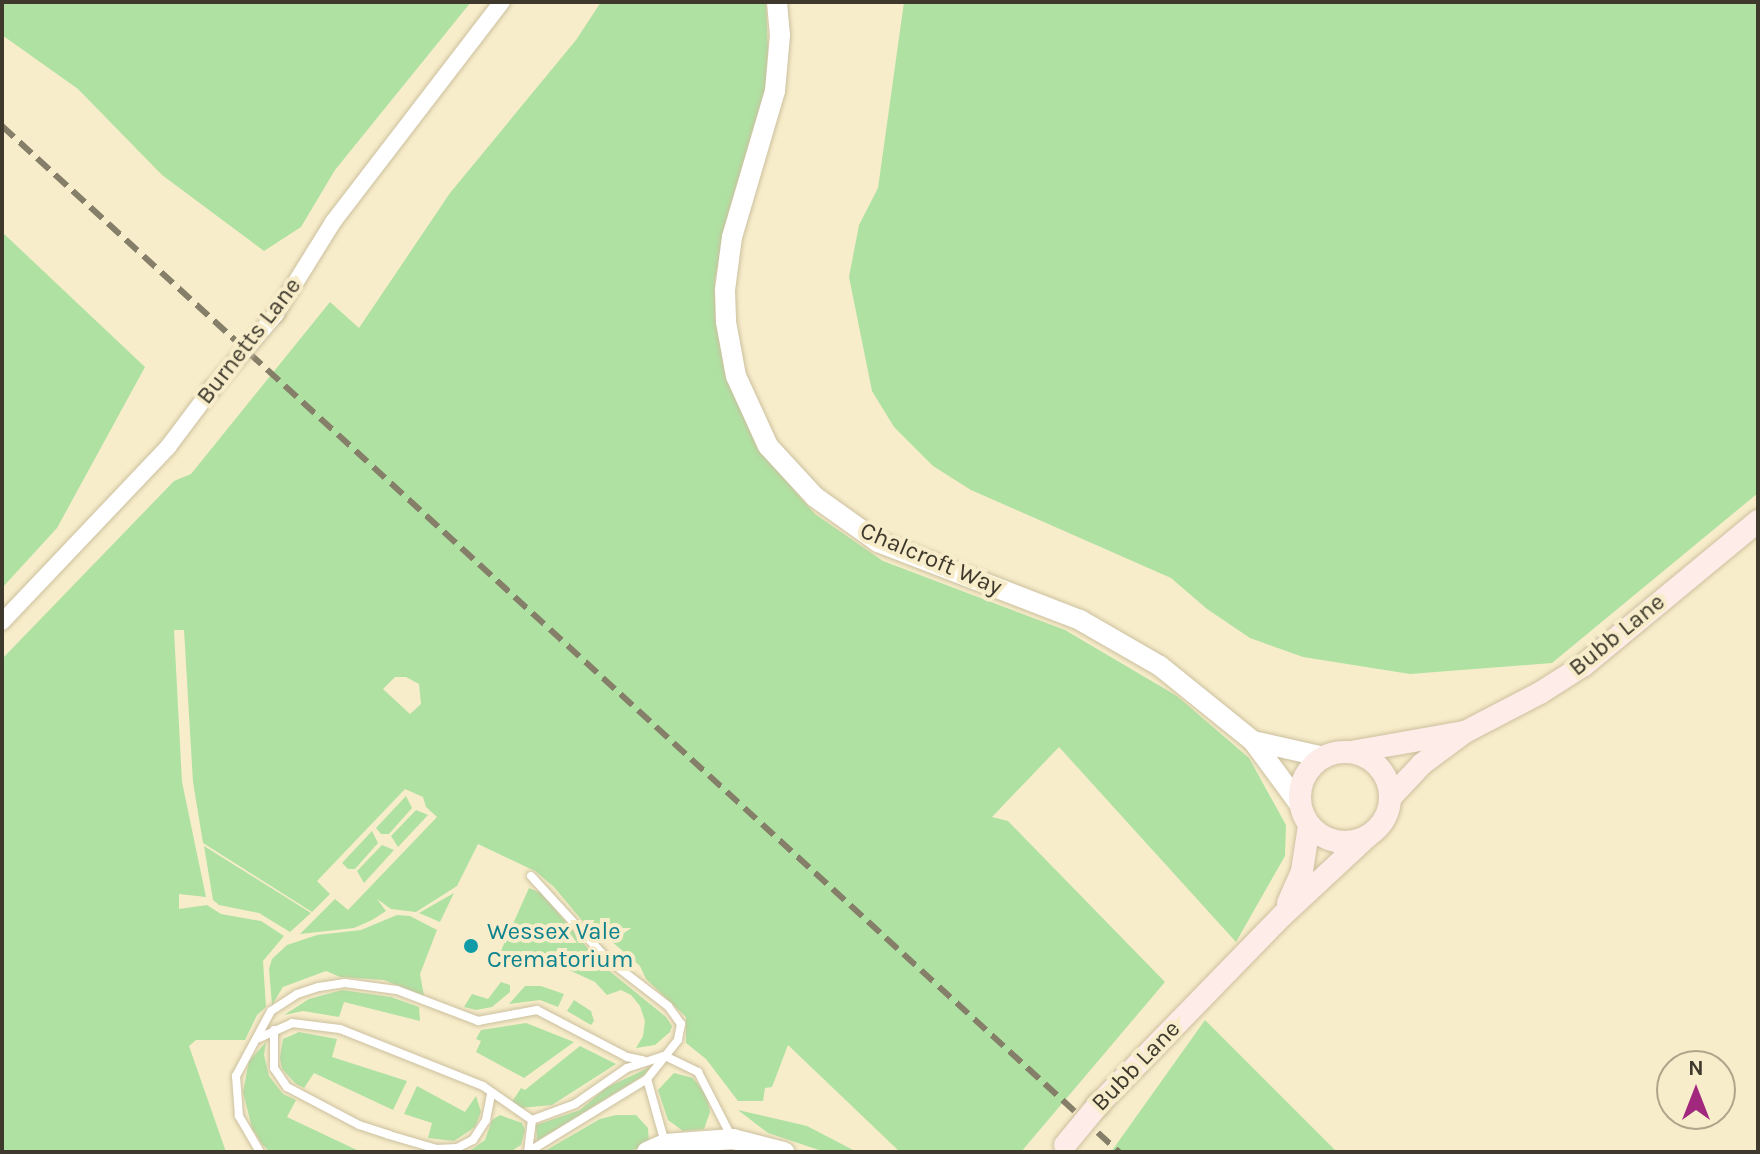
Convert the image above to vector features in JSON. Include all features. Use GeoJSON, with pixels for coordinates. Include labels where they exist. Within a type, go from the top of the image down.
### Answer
{"type":"FeatureCollection","features":[{"type":"Feature","properties":{"kind":"main road","name":"Bubb Lane"},"geometry":{"type":"LineString","coordinates":[[1391,797],[1422,764],[1465,732],[1540,693],[1584,665],[1758,521]]}},
{"type":"Feature","properties":{"kind":"main road","name":"Bubb Lane"},"geometry":{"type":"LineString","coordinates":[[1351,752],[1465,732]]}},
{"type":"Feature","properties":{"kind":"main road"},"geometry":{"type":"LineString","coordinates":[[1351,752],[1375,762],[1389,784],[1391,797],[1382,824],[1368,836],[1356,841],[1330,840],[1309,826],[1300,805],[1302,782],[1314,763],[1324,757],[1351,752]]}},
{"type":"Feature","properties":{"kind":"main road","name":"Bubb Lane"},"geometry":{"type":"LineString","coordinates":[[1283,915],[1302,871],[1309,826]]}},
{"type":"Feature","properties":{"kind":"main road","name":"Bubb Lane"},"geometry":{"type":"LineString","coordinates":[[1062,1148],[1098,1105],[1283,915],[1368,836]]}},
{"type":"Feature","properties":{"kind":"street","name":"Burnetts Lane"},"geometry":{"type":"LineString","coordinates":[[2,622],[168,447],[211,390],[276,314],[333,222],[502,2]]}},
{"type":"Feature","properties":{"kind":"street","name":"Chalcroft Way"},"geometry":{"type":"LineString","coordinates":[[777,2],[780,35],[775,91],[732,237],[725,290],[726,322],[736,376],[768,446],[800,483],[855,528],[878,542],[1092,627],[1171,674],[1253,741],[1300,805]]}},
{"type":"Feature","properties":{"kind":"street","name":"Chalcroft Way"},"geometry":{"type":"LineString","coordinates":[[1253,741],[1324,757]]}},
{"type":"Feature","properties":{"kind":"street"},"geometry":{"type":"LineString","coordinates":[[656,1148],[733,1139],[784,1152]]}},
{"type":"Feature","properties":{"kind":"lane"},"geometry":{"type":"LineString","coordinates":[[528,1152],[647,1079],[678,1040],[681,1024],[668,1006],[607,959],[531,876]]}},
{"type":"Feature","properties":{"kind":"lane"},"geometry":{"type":"LineString","coordinates":[[260,1152],[239,1116],[236,1076],[271,1011],[297,994],[345,983],[397,990],[478,1021],[537,1010],[627,1057],[648,1060]]}},
{"type":"Feature","properties":{"kind":"lane"},"geometry":{"type":"LineString","coordinates":[[259,1038],[292,1023],[340,1029],[483,1086],[491,1095],[532,1120]]}},
{"type":"Feature","properties":{"kind":"lane"},"geometry":{"type":"LineString","coordinates":[[274,1030],[274,1068],[287,1087],[359,1125],[401,1139],[437,1149],[457,1148],[473,1140],[486,1120],[491,1095]]}},
{"type":"Feature","properties":{"kind":"lane"},"geometry":{"type":"LineString","coordinates":[[532,1120],[575,1104],[610,1077],[665,1056],[698,1072],[733,1139]]}},
{"type":"Feature","properties":{"kind":"lane"},"geometry":{"type":"LineString","coordinates":[[647,1079],[656,1148]]}},
{"type":"Feature","properties":{"kind":"lane"},"geometry":{"type":"LineString","coordinates":[[528,1152],[532,1120]]}},
{"type":"Feature","properties":{"kind":"green space"},"geometry":{"type":"Polygon","coordinates":[[[2,2],[471,2],[335,170],[301,227],[264,251],[162,175],[78,89],[2,35],[2,2]]]}},
{"type":"Feature","properties":{"kind":"green space"},"geometry":{"type":"Polygon","coordinates":[[[601,2],[766,2],[768,50],[765,89],[727,218],[715,280],[715,317],[725,374],[757,448],[815,514],[883,561],[1065,630],[1177,696],[1249,758],[1286,825],[1285,856],[1236,942],[1059,747],[992,817],[1008,821],[1165,982],[1021,1152],[900,1152],[788,1045],[772,1087],[765,1088],[763,1101],[738,1101],[706,1059],[686,1043],[686,1017],[646,979],[640,966],[610,940],[595,936],[554,887],[535,871],[478,844],[457,886],[416,912],[391,909],[377,899],[386,911],[372,920],[354,928],[300,934],[335,899],[348,910],[437,817],[426,807],[423,797],[405,789],[317,881],[330,894],[312,912],[203,843],[193,782],[184,630],[174,630],[182,782],[206,897],[179,894],[179,909],[207,905],[221,914],[261,921],[284,936],[263,961],[266,1007],[257,1015],[245,1040],[196,1040],[189,1046],[226,1152],[2,1152],[2,659],[174,481],[191,474],[330,302],[359,328],[450,193],[576,40],[601,2]],[[395,677],[383,689],[410,714],[421,704],[419,684],[406,677],[395,677]]]}},
{"type":"Feature","properties":{"kind":"green space"},"geometry":{"type":"Polygon","coordinates":[[[904,2],[1758,2],[1758,493],[1552,663],[1410,674],[1303,657],[1250,638],[1207,609],[1171,578],[971,490],[933,466],[894,427],[872,391],[849,277],[859,225],[878,188],[904,2]]]}},
{"type":"Feature","properties":{"kind":"green space"},"geometry":{"type":"Polygon","coordinates":[[[2,232],[145,367],[57,528],[2,588],[2,232]]]}},
{"type":"Feature","properties":{"kind":"green space"},"geometry":{"type":"Polygon","coordinates":[[[406,796],[412,808],[389,834],[381,834],[376,828],[406,796]]]}},
{"type":"Feature","properties":{"kind":"green space"},"geometry":{"type":"Polygon","coordinates":[[[416,810],[428,815],[398,847],[391,836],[416,810]]]}},
{"type":"Feature","properties":{"kind":"green space"},"geometry":{"type":"Polygon","coordinates":[[[372,831],[378,843],[355,869],[348,869],[342,863],[372,831]]]}},
{"type":"Feature","properties":{"kind":"green space"},"geometry":{"type":"Polygon","coordinates":[[[382,845],[394,850],[364,883],[357,871],[382,845]]]}},
{"type":"Feature","properties":{"kind":"green space"},"geometry":{"type":"Polygon","coordinates":[[[204,846],[311,913],[290,932],[259,913],[219,905],[213,900],[204,846]]]}},
{"type":"Feature","properties":{"kind":"green space"},"geometry":{"type":"Polygon","coordinates":[[[529,888],[541,893],[602,965],[666,1017],[672,1026],[670,1032],[655,1045],[636,1048],[643,1036],[645,1021],[640,1006],[631,995],[621,990],[607,995],[595,982],[569,970],[519,963],[499,955],[529,888]]]}},
{"type":"Feature","properties":{"kind":"green space"},"geometry":{"type":"Polygon","coordinates":[[[454,893],[440,922],[419,913],[454,893]]]}},
{"type":"Feature","properties":{"kind":"green space"},"geometry":{"type":"Polygon","coordinates":[[[397,915],[410,916],[437,930],[420,974],[424,996],[384,980],[340,977],[326,971],[283,987],[272,1005],[269,969],[272,959],[287,945],[317,935],[361,930],[397,915]]]}},
{"type":"Feature","properties":{"kind":"green space"},"geometry":{"type":"Polygon","coordinates":[[[501,982],[510,985],[510,992],[492,1007],[476,1010],[464,1007],[472,994],[488,999],[501,982]]]}},
{"type":"Feature","properties":{"kind":"green space"},"geometry":{"type":"Polygon","coordinates":[[[525,986],[541,986],[564,994],[558,1007],[540,1000],[509,1004],[525,986]]]}},
{"type":"Feature","properties":{"kind":"green space"},"geometry":{"type":"Polygon","coordinates":[[[342,990],[391,997],[419,1007],[420,1021],[344,1002],[339,1017],[303,1011],[284,1015],[309,999],[342,990]]]}},
{"type":"Feature","properties":{"kind":"green space"},"geometry":{"type":"Polygon","coordinates":[[[574,1000],[591,1011],[594,1021],[591,1025],[567,1011],[574,1000]]]}},
{"type":"Feature","properties":{"kind":"green space"},"geometry":{"type":"Polygon","coordinates":[[[1205,1020],[1337,1152],[1111,1152],[1205,1020]]]}},
{"type":"Feature","properties":{"kind":"green space"},"geometry":{"type":"Polygon","coordinates":[[[526,1023],[574,1042],[524,1078],[476,1052],[481,1041],[476,1039],[481,1030],[526,1023]]]}},
{"type":"Feature","properties":{"kind":"green space"},"geometry":{"type":"Polygon","coordinates":[[[299,1032],[337,1039],[332,1057],[407,1081],[393,1110],[314,1073],[304,1088],[296,1084],[282,1069],[280,1058],[283,1039],[299,1032]]]}},
{"type":"Feature","properties":{"kind":"green space"},"geometry":{"type":"Polygon","coordinates":[[[266,1042],[264,1055],[269,1076],[283,1094],[296,1100],[287,1117],[361,1152],[270,1152],[262,1144],[252,1128],[243,1092],[249,1061],[266,1042]]]}},
{"type":"Feature","properties":{"kind":"green space"},"geometry":{"type":"Polygon","coordinates":[[[580,1046],[616,1064],[552,1105],[521,1108],[512,1102],[521,1088],[525,1090],[580,1046]]]}},
{"type":"Feature","properties":{"kind":"green space"},"geometry":{"type":"Polygon","coordinates":[[[650,1067],[644,1075],[537,1141],[536,1125],[580,1110],[606,1088],[650,1067]]]}},
{"type":"Feature","properties":{"kind":"green space"},"geometry":{"type":"Polygon","coordinates":[[[674,1073],[693,1078],[707,1096],[710,1112],[704,1129],[683,1131],[668,1120],[658,1090],[674,1073]]]}},
{"type":"Feature","properties":{"kind":"green space"},"geometry":{"type":"Polygon","coordinates":[[[417,1086],[465,1112],[476,1096],[481,1112],[475,1127],[454,1141],[428,1138],[432,1123],[404,1114],[417,1086]]]}},
{"type":"Feature","properties":{"kind":"green space"},"geometry":{"type":"Polygon","coordinates":[[[738,1110],[807,1126],[857,1152],[825,1152],[768,1133],[738,1110]]]}},
{"type":"Feature","properties":{"kind":"green space"},"geometry":{"type":"Polygon","coordinates":[[[500,1115],[522,1123],[525,1130],[521,1145],[510,1152],[468,1152],[485,1140],[492,1120],[500,1115]]]}},
{"type":"Feature","properties":{"kind":"green space"},"geometry":{"type":"Polygon","coordinates":[[[636,1115],[648,1128],[649,1143],[629,1152],[543,1152],[600,1119],[636,1115]]]}},
{"type":"Feature","properties":{"kind":"railway"},"geometry":{"type":"LineString","coordinates":[[2,126],[1119,1152]]}},
{"type":"Feature","properties":{"kind":"place","name":"Wessex Vale Crematorium"},"geometry":{"type":"Point","coordinates":[471,946]}}]}
